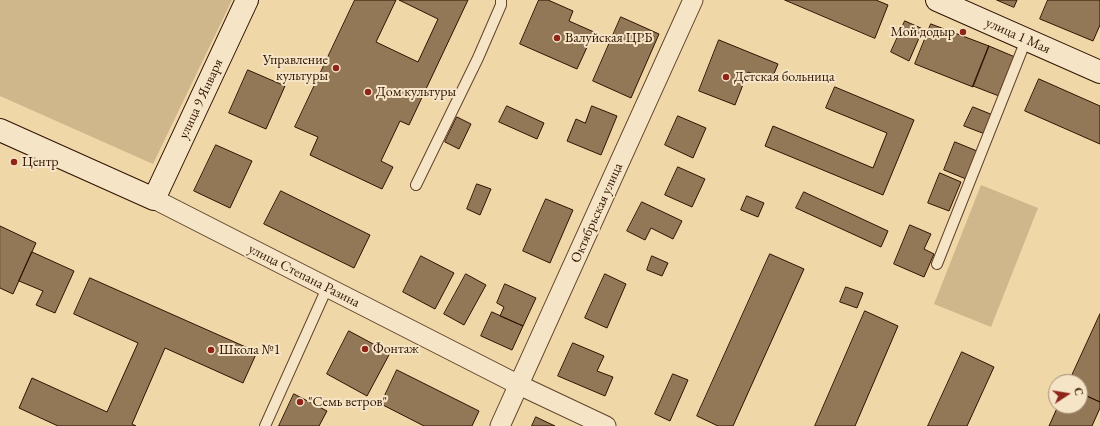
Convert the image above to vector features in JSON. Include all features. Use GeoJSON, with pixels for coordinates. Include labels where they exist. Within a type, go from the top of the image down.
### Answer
{"type":"FeatureCollection","features":[{"type":"Feature","properties":{"kind":"main road","name":"улица 9 Января"},"geometry":{"type":"LineString","coordinates":[[154,199],[247,0]]}},
{"type":"Feature","properties":{"kind":"main road","name":"улица 1 Мая"},"geometry":{"type":"LineString","coordinates":[[937,0],[1099,71]]}},
{"type":"Feature","properties":{"kind":"main road","name":"улица Степана Разина"},"geometry":{"type":"LineString","coordinates":[[0,130],[154,199]]}},
{"type":"Feature","properties":{"kind":"street","name":"Октябрьская улица"},"geometry":{"type":"LineString","coordinates":[[500,426],[693,0]]}},
{"type":"Feature","properties":{"kind":"street","name":"улица Степана Разина"},"geometry":{"type":"LineString","coordinates":[[154,199],[519,385],[606,426]]}},
{"type":"Feature","properties":{"kind":"lane"},"geometry":{"type":"LineString","coordinates":[[416,185],[478,58],[502,4],[501,0]]}},
{"type":"Feature","properties":{"kind":"lane"},"geometry":{"type":"LineString","coordinates":[[936,264],[1026,40]]}},
{"type":"Feature","properties":{"kind":"lane"},"geometry":{"type":"LineString","coordinates":[[265,426],[327,288]]}},
{"type":"Feature","properties":{"kind":"shaded area"},"geometry":{"type":"Polygon","coordinates":[[[0,0],[232,0],[153,164],[0,96],[0,0]]]}},
{"type":"Feature","properties":{"kind":"shaded area"},"geometry":{"type":"Polygon","coordinates":[[[981,185],[1038,208],[991,327],[934,304],[981,185]]]}},
{"type":"Feature","properties":{"kind":"building","name":"Дом культуры"},"geometry":{"type":"Polygon","coordinates":[[[355,0],[396,0],[376,42],[418,62],[438,19],[399,0],[468,0],[409,125],[400,121],[381,161],[393,167],[382,189],[310,155],[318,137],[295,127],[355,0]]]}},
{"type":"Feature","properties":{"kind":"building","name":"Валуйская ЦРБ"},"geometry":{"type":"Polygon","coordinates":[[[539,0],[548,0],[573,11],[569,21],[594,32],[577,69],[520,44],[539,0]]]}},
{"type":"Feature","properties":{"kind":"building"},"geometry":{"type":"Polygon","coordinates":[[[785,0],[876,0],[888,5],[875,38],[785,0]]]}},
{"type":"Feature","properties":{"kind":"building"},"geometry":{"type":"Polygon","coordinates":[[[997,0],[1017,0],[1014,7],[997,0]]]}},
{"type":"Feature","properties":{"kind":"building"},"geometry":{"type":"Polygon","coordinates":[[[1048,0],[1100,0],[1100,25],[1093,41],[1040,19],[1048,0]]]}},
{"type":"Feature","properties":{"kind":"building","name":"Валуйская ЦРБ"},"geometry":{"type":"Polygon","coordinates":[[[621,17],[659,34],[631,98],[593,81],[621,17]]]}},
{"type":"Feature","properties":{"kind":"building"},"geometry":{"type":"Polygon","coordinates":[[[905,21],[923,29],[909,61],[891,52],[905,21]]]}},
{"type":"Feature","properties":{"kind":"building"},"geometry":{"type":"Polygon","coordinates":[[[931,24],[989,46],[973,87],[915,64],[931,24]]]}},
{"type":"Feature","properties":{"kind":"building","name":"Детская больница"},"geometry":{"type":"Polygon","coordinates":[[[719,40],[778,64],[771,81],[748,72],[735,105],[699,91],[719,40]]]}},
{"type":"Feature","properties":{"kind":"building"},"geometry":{"type":"Polygon","coordinates":[[[989,46],[1015,57],[999,96],[973,86],[989,46]]]}},
{"type":"Feature","properties":{"kind":"building"},"geometry":{"type":"Polygon","coordinates":[[[248,70],[285,86],[266,129],[229,113],[248,70]]]}},
{"type":"Feature","properties":{"kind":"building"},"geometry":{"type":"Polygon","coordinates":[[[1039,79],[1100,106],[1100,144],[1025,111],[1039,79]]]}},
{"type":"Feature","properties":{"kind":"building"},"geometry":{"type":"Polygon","coordinates":[[[835,87],[914,120],[883,195],[765,146],[773,126],[873,168],[887,133],[826,108],[835,87]]]}},
{"type":"Feature","properties":{"kind":"building"},"geometry":{"type":"Polygon","coordinates":[[[507,106],[544,123],[537,139],[499,122],[507,106]]]}},
{"type":"Feature","properties":{"kind":"building"},"geometry":{"type":"Polygon","coordinates":[[[592,106],[617,116],[601,155],[567,141],[576,119],[585,123],[592,106]]]}},
{"type":"Feature","properties":{"kind":"building"},"geometry":{"type":"Polygon","coordinates":[[[973,107],[993,115],[985,134],[964,126],[973,107]]]}},
{"type":"Feature","properties":{"kind":"building"},"geometry":{"type":"Polygon","coordinates":[[[678,116],[706,128],[693,158],[665,145],[678,116]]]}},
{"type":"Feature","properties":{"kind":"building"},"geometry":{"type":"Polygon","coordinates":[[[457,117],[471,124],[459,149],[445,142],[457,117]]]}},
{"type":"Feature","properties":{"kind":"building"},"geometry":{"type":"Polygon","coordinates":[[[955,142],[977,151],[966,179],[944,170],[955,142]]]}},
{"type":"Feature","properties":{"kind":"building"},"geometry":{"type":"Polygon","coordinates":[[[216,145],[252,161],[230,208],[194,191],[216,145]]]}},
{"type":"Feature","properties":{"kind":"building"},"geometry":{"type":"Polygon","coordinates":[[[678,167],[705,179],[692,207],[665,195],[678,167]]]}},
{"type":"Feature","properties":{"kind":"building"},"geometry":{"type":"Polygon","coordinates":[[[940,173],[961,182],[949,211],[928,203],[940,173]]]}},
{"type":"Feature","properties":{"kind":"building"},"geometry":{"type":"Polygon","coordinates":[[[477,184],[491,189],[480,215],[467,209],[477,184]]]}},
{"type":"Feature","properties":{"kind":"building"},"geometry":{"type":"Polygon","coordinates":[[[281,191],[370,235],[354,268],[264,224],[281,191]]]}},
{"type":"Feature","properties":{"kind":"building"},"geometry":{"type":"Polygon","coordinates":[[[804,192],[888,231],[881,247],[796,208],[804,192]]]}},
{"type":"Feature","properties":{"kind":"building"},"geometry":{"type":"Polygon","coordinates":[[[747,196],[764,203],[758,217],[741,210],[747,196]]]}},
{"type":"Feature","properties":{"kind":"building"},"geometry":{"type":"Polygon","coordinates":[[[546,199],[573,210],[550,263],[523,251],[546,199]]]}},
{"type":"Feature","properties":{"kind":"building"},"geometry":{"type":"Polygon","coordinates":[[[642,202],[682,221],[673,239],[651,228],[645,240],[627,231],[642,202]]]}},
{"type":"Feature","properties":{"kind":"building"},"geometry":{"type":"Polygon","coordinates":[[[910,225],[931,234],[924,249],[934,254],[924,277],[894,264],[910,225]]]}},
{"type":"Feature","properties":{"kind":"building"},"geometry":{"type":"Polygon","coordinates":[[[0,226],[36,243],[13,294],[0,288],[0,226]]]}},
{"type":"Feature","properties":{"kind":"building"},"geometry":{"type":"Polygon","coordinates":[[[32,252],[74,271],[55,313],[36,305],[43,291],[19,281],[32,252]]]}},
{"type":"Feature","properties":{"kind":"building"},"geometry":{"type":"Polygon","coordinates":[[[770,254],[804,269],[733,426],[718,426],[697,416],[770,254]]]}},
{"type":"Feature","properties":{"kind":"building"},"geometry":{"type":"Polygon","coordinates":[[[421,256],[454,273],[435,309],[403,292],[421,256]]]}},
{"type":"Feature","properties":{"kind":"building"},"geometry":{"type":"Polygon","coordinates":[[[652,256],[668,263],[662,276],[647,270],[652,256]]]}},
{"type":"Feature","properties":{"kind":"building"},"geometry":{"type":"Polygon","coordinates":[[[466,274],[486,285],[464,325],[444,314],[466,274]]]}},
{"type":"Feature","properties":{"kind":"building"},"geometry":{"type":"Polygon","coordinates":[[[605,274],[626,284],[607,328],[585,318],[605,274]]]}},
{"type":"Feature","properties":{"kind":"building","name":"Школа №1"},"geometry":{"type":"Polygon","coordinates":[[[90,278],[257,352],[243,383],[165,348],[132,424],[136,426],[58,426],[19,408],[32,378],[107,412],[138,343],[74,314],[90,278]]]}},
{"type":"Feature","properties":{"kind":"building"},"geometry":{"type":"Polygon","coordinates":[[[505,284],[536,298],[523,326],[500,316],[504,307],[497,303],[505,284]]]}},
{"type":"Feature","properties":{"kind":"building"},"geometry":{"type":"Polygon","coordinates":[[[846,287],[863,293],[857,308],[840,302],[846,287]]]}},
{"type":"Feature","properties":{"kind":"building"},"geometry":{"type":"Polygon","coordinates":[[[865,311],[898,326],[855,426],[815,426],[865,311]]]}},
{"type":"Feature","properties":{"kind":"building"},"geometry":{"type":"Polygon","coordinates":[[[492,312],[523,326],[512,350],[481,336],[492,312]]]}},
{"type":"Feature","properties":{"kind":"building"},"geometry":{"type":"Polygon","coordinates":[[[1100,314],[1100,402],[1088,397],[1088,374],[1073,374],[1100,314]]]}},
{"type":"Feature","properties":{"kind":"building"},"geometry":{"type":"Polygon","coordinates":[[[349,331],[390,353],[367,396],[327,374],[349,331]]]}},
{"type":"Feature","properties":{"kind":"building"},"geometry":{"type":"Polygon","coordinates":[[[573,343],[604,356],[597,371],[613,377],[605,396],[558,376],[573,343]]]}},
{"type":"Feature","properties":{"kind":"building"},"geometry":{"type":"Polygon","coordinates":[[[962,352],[994,367],[967,426],[928,426],[962,352]]]}},
{"type":"Feature","properties":{"kind":"building"},"geometry":{"type":"Polygon","coordinates":[[[397,370],[479,411],[472,426],[424,426],[381,404],[397,370]]]}},
{"type":"Feature","properties":{"kind":"building"},"geometry":{"type":"Polygon","coordinates":[[[673,374],[688,380],[670,421],[655,414],[673,374]]]}},
{"type":"Feature","properties":{"kind":"building","name":"\"Семь ветров\""},"geometry":{"type":"Polygon","coordinates":[[[294,394],[327,411],[319,426],[279,426],[294,394]]]}},
{"type":"Feature","properties":{"kind":"building"},"geometry":{"type":"Polygon","coordinates":[[[1088,397],[1100,402],[1100,408],[1092,426],[1049,426],[1054,414],[1088,414],[1088,397]]]}},
{"type":"Feature","properties":{"kind":"building"},"geometry":{"type":"Polygon","coordinates":[[[536,417],[555,426],[532,426],[536,417]]]}},
{"type":"Feature","properties":{"kind":"place","name":"Мой додыр"},"geometry":{"type":"Point","coordinates":[963,32]}},
{"type":"Feature","properties":{"kind":"place","name":"Валуйская ЦРБ"},"geometry":{"type":"Point","coordinates":[557,38]}},
{"type":"Feature","properties":{"kind":"place","name":"Управление культуры"},"geometry":{"type":"Point","coordinates":[336,68]}},
{"type":"Feature","properties":{"kind":"place","name":"Детская больница"},"geometry":{"type":"Point","coordinates":[726,77]}},
{"type":"Feature","properties":{"kind":"place","name":"Дом культуры"},"geometry":{"type":"Point","coordinates":[368,92]}},
{"type":"Feature","properties":{"kind":"place","name":"Центр"},"geometry":{"type":"Point","coordinates":[14,162]}},
{"type":"Feature","properties":{"kind":"place","name":"Фонтаж"},"geometry":{"type":"Point","coordinates":[365,349]}},
{"type":"Feature","properties":{"kind":"place","name":"Школа №1"},"geometry":{"type":"Point","coordinates":[211,350]}},
{"type":"Feature","properties":{"kind":"place","name":"\"Семь ветров\""},"geometry":{"type":"Point","coordinates":[300,402]}}]}
